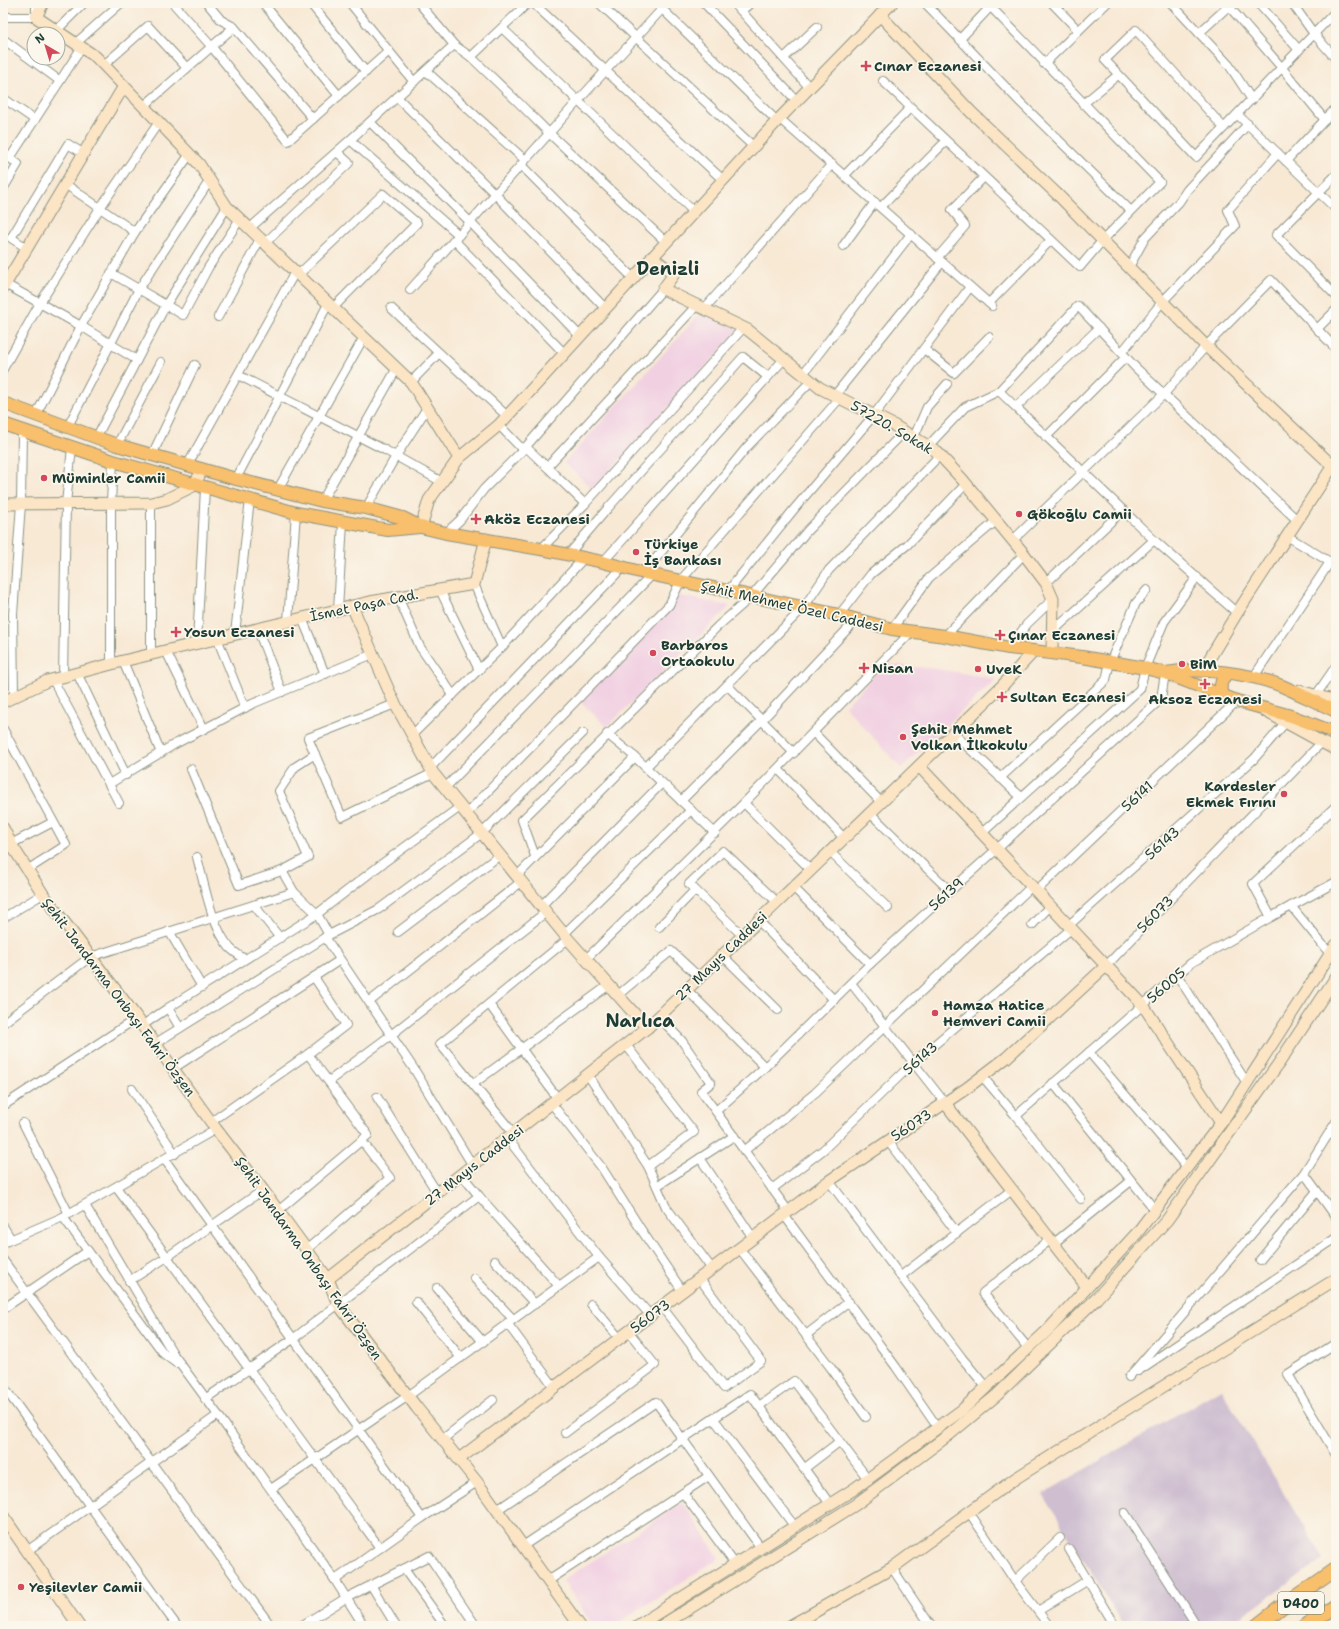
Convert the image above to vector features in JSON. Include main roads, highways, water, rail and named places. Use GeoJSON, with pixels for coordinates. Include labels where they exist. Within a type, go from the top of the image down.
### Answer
{"type":"FeatureCollection","features":[{"type":"Feature","properties":{"kind":"highway"},"geometry":{"type":"LineString","coordinates":[[1257,1626],[1336,1569]]}},
{"type":"Feature","properties":{"kind":"highway","name":"D400"},"geometry":{"type":"LineString","coordinates":[[1265,1626],[1336,1580]]}},
{"type":"Feature","properties":{"kind":"highway","name":"D400"},"geometry":{"type":"LineString","coordinates":[[1306,1626],[1336,1606]]}},
{"type":"Feature","properties":{"kind":"highway"},"geometry":{"type":"LineString","coordinates":[[1306,1626],[1336,1615]]}},
{"type":"Feature","properties":{"kind":"main road"},"geometry":{"type":"LineString","coordinates":[[3,403],[118,445],[236,479],[322,501],[366,508],[403,518],[421,527]]}},
{"type":"Feature","properties":{"kind":"main road"},"geometry":{"type":"LineString","coordinates":[[3,424],[113,461],[200,487],[250,499],[271,507],[388,530],[421,527]]}},
{"type":"Feature","properties":{"kind":"main road","name":"Şehit Mehmet Özel Caddesi"},"geometry":{"type":"LineString","coordinates":[[421,527],[603,562],[648,574],[804,607],[911,632],[945,636],[1009,648],[1052,652],[1145,668],[1165,673],[1237,701],[1291,716],[1336,733]]}},
{"type":"Feature","properties":{"kind":"main road"},"geometry":{"type":"LineString","coordinates":[[1165,673],[1185,670],[1227,673],[1253,678],[1281,686],[1336,710]]}},
{"type":"Feature","properties":{"kind":"main road"},"geometry":{"type":"LineString","coordinates":[[1222,695],[1220,688],[1222,679],[1227,673]]}},
{"type":"Feature","properties":{"kind":"place","name":"Cınar Eczanesi"},"geometry":{"type":"Point","coordinates":[866,66]}},
{"type":"Feature","properties":{"kind":"place","name":"Müminler Camii"},"geometry":{"type":"Point","coordinates":[44,478]}},
{"type":"Feature","properties":{"kind":"place","name":"Gökoğlu Camii"},"geometry":{"type":"Point","coordinates":[1019,514]}},
{"type":"Feature","properties":{"kind":"place","name":"Aköz Eczanesi"},"geometry":{"type":"Point","coordinates":[476,519]}},
{"type":"Feature","properties":{"kind":"place","name":"Türkiye İş Bankası"},"geometry":{"type":"Point","coordinates":[636,552]}},
{"type":"Feature","properties":{"kind":"place","name":"Yosun Eczanesi"},"geometry":{"type":"Point","coordinates":[176,632]}},
{"type":"Feature","properties":{"kind":"place","name":"Çınar Eczanesi"},"geometry":{"type":"Point","coordinates":[1000,635]}},
{"type":"Feature","properties":{"kind":"place","name":"Barbaros Ortaokulu"},"geometry":{"type":"Point","coordinates":[653,653]}},
{"type":"Feature","properties":{"kind":"place","name":"BiM"},"geometry":{"type":"Point","coordinates":[1182,664]}},
{"type":"Feature","properties":{"kind":"place","name":"Nisan"},"geometry":{"type":"Point","coordinates":[864,668]}},
{"type":"Feature","properties":{"kind":"place","name":"UveK"},"geometry":{"type":"Point","coordinates":[978,669]}},
{"type":"Feature","properties":{"kind":"place","name":"Aksoz Eczanesi"},"geometry":{"type":"Point","coordinates":[1205,684]}},
{"type":"Feature","properties":{"kind":"place","name":"Sultan Eczanesi"},"geometry":{"type":"Point","coordinates":[1002,697]}},
{"type":"Feature","properties":{"kind":"place","name":"Şehit Mehmet Volkan İlkokulu"},"geometry":{"type":"Point","coordinates":[903,737]}},
{"type":"Feature","properties":{"kind":"place","name":"Kardesler Ekmek Fırını"},"geometry":{"type":"Point","coordinates":[1284,794]}},
{"type":"Feature","properties":{"kind":"place","name":"Hamza Hatice Hemveri Camii"},"geometry":{"type":"Point","coordinates":[935,1013]}},
{"type":"Feature","properties":{"kind":"place","name":"Yeşilevler Camii"},"geometry":{"type":"Point","coordinates":[21,1587]}},
{"type":"Feature","properties":{"kind":"district","name":"Denizli"},"geometry":{"type":"Point","coordinates":[668,269]}},
{"type":"Feature","properties":{"kind":"district","name":"Narlıca"},"geometry":{"type":"Point","coordinates":[640,1021]}}]}
